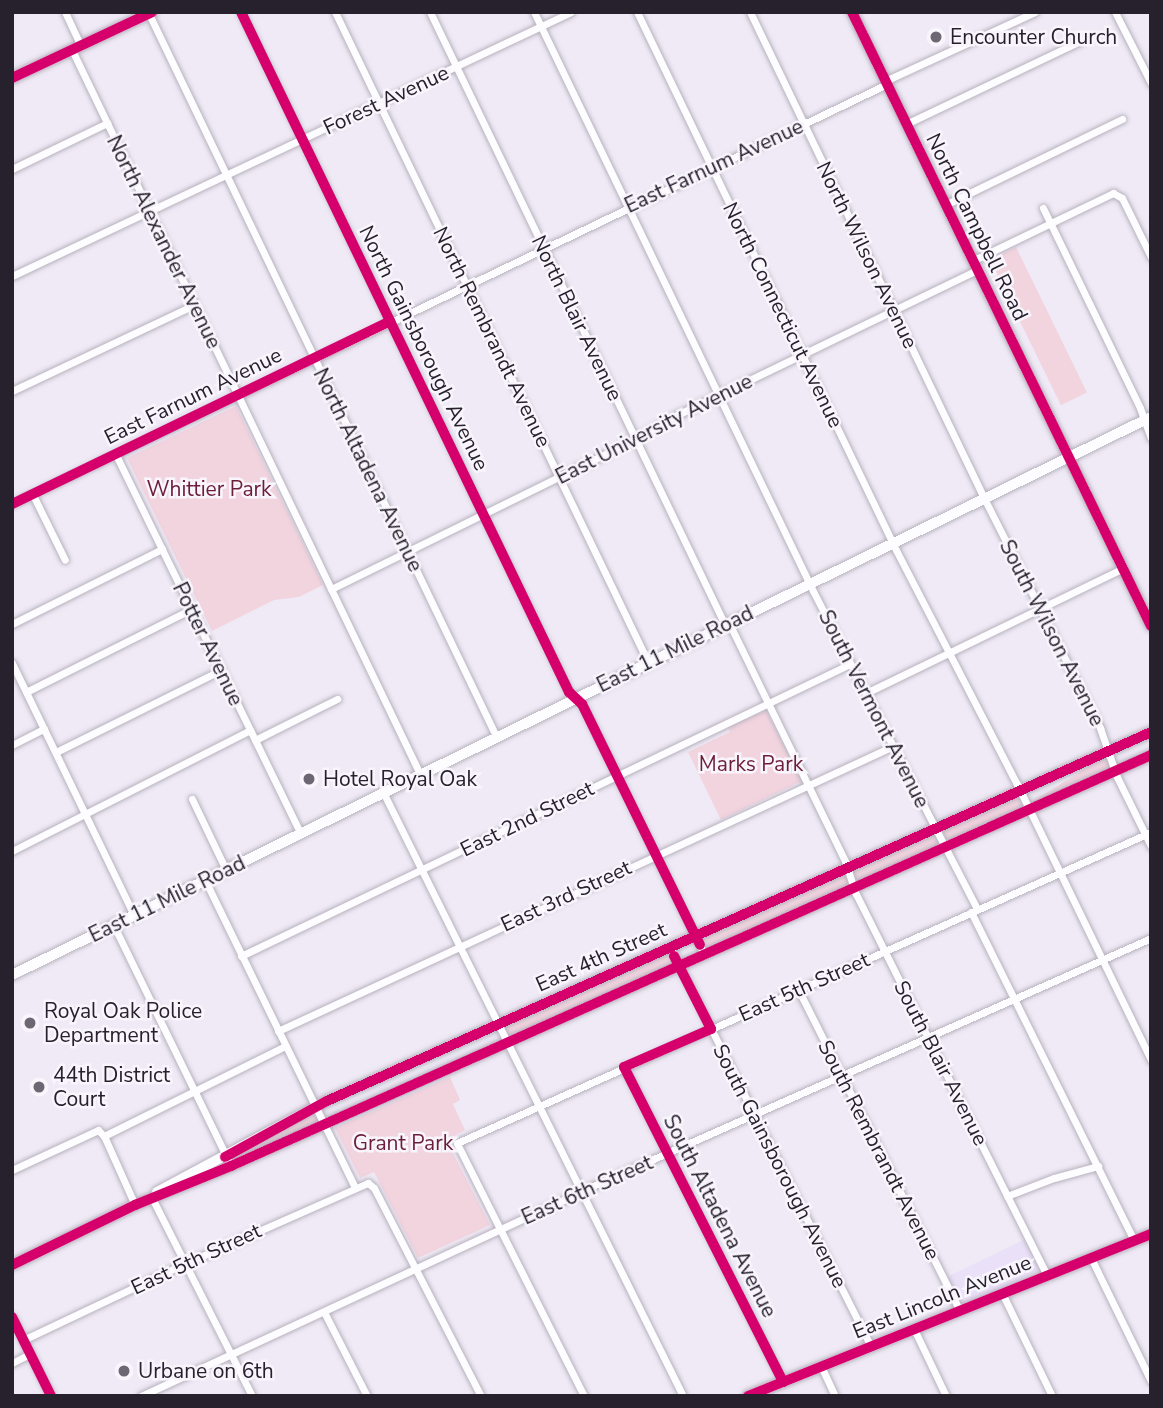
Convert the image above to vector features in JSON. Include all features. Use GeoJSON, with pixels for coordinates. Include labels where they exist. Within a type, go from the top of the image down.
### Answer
{"type":"FeatureCollection","features":[{"type":"Feature","properties":{"kind":"street","name":"North Alexander Avenue"},"geometry":{"type":"LineString","coordinates":[[65,12],[76,48],[107,123],[420,774]]}},
{"type":"Feature","properties":{"kind":"street","name":"North Gainsborough Avenue"},"geometry":{"type":"LineString","coordinates":[[241,12],[569,692],[576,698]]}},
{"type":"Feature","properties":{"kind":"street","name":"North Rembrandt Avenue"},"geometry":{"type":"LineString","coordinates":[[335,12],[648,662]]}},
{"type":"Feature","properties":{"kind":"street","name":"North Blair Avenue"},"geometry":{"type":"LineString","coordinates":[[430,12],[727,624]]}},
{"type":"Feature","properties":{"kind":"street","name":"South Vermont Avenue"},"geometry":{"type":"LineString","coordinates":[[534,12],[810,583],[945,846],[1014,999],[1134,1240]]}},
{"type":"Feature","properties":{"kind":"street","name":"Forest Avenue"},"geometry":{"type":"LineString","coordinates":[[12,276],[570,12]]}},
{"type":"Feature","properties":{"kind":"street","name":"North Connecticut Avenue"},"geometry":{"type":"LineString","coordinates":[[637,12],[893,542],[1020,791],[1058,874],[1151,1060]]}},
{"type":"Feature","properties":{"kind":"street","name":"North Wilson Avenue"},"geometry":{"type":"LineString","coordinates":[[750,12],[984,498]]}},
{"type":"Feature","properties":{"kind":"street","name":"North Campbell Road"},"geometry":{"type":"LineString","coordinates":[[852,12],[1151,626]]}},
{"type":"Feature","properties":{"kind":"street","name":"East Farnum Avenue"},"geometry":{"type":"LineString","coordinates":[[12,505],[1035,12]]}},
{"type":"Feature","properties":{"kind":"street"},"geometry":{"type":"LineString","coordinates":[[1115,12],[1151,83]]}},
{"type":"Feature","properties":{"kind":"street"},"geometry":{"type":"LineString","coordinates":[[12,78],[150,13]]}},
{"type":"Feature","properties":{"kind":"street","name":"North Altadena Avenue"},"geometry":{"type":"LineString","coordinates":[[150,13],[496,736]]}},
{"type":"Feature","properties":{"kind":"street"},"geometry":{"type":"LineString","coordinates":[[906,124],[1082,40]]}},
{"type":"Feature","properties":{"kind":"street"},"geometry":{"type":"LineString","coordinates":[[945,205],[1122,119]]}},
{"type":"Feature","properties":{"kind":"street"},"geometry":{"type":"LineString","coordinates":[[12,169],[107,123]]}},
{"type":"Feature","properties":{"kind":"street","name":"East University Avenue"},"geometry":{"type":"LineString","coordinates":[[331,589],[894,310],[1050,223],[1117,194],[1151,257]]}},
{"type":"Feature","properties":{"kind":"street"},"geometry":{"type":"LineString","coordinates":[[1043,208],[1147,419],[1151,438]]}},
{"type":"Feature","properties":{"kind":"street"},"geometry":{"type":"LineString","coordinates":[[12,391],[194,305]]}},
{"type":"Feature","properties":{"kind":"street","name":"East 11 Mile Road"},"geometry":{"type":"LineString","coordinates":[[12,975],[1147,419]]}},
{"type":"Feature","properties":{"kind":"street","name":"Potter Avenue"},"geometry":{"type":"LineString","coordinates":[[116,455],[300,833]]}},
{"type":"Feature","properties":{"kind":"street"},"geometry":{"type":"LineString","coordinates":[[33,495],[65,560]]}},
{"type":"Feature","properties":{"kind":"street","name":"South Wilson Avenue"},"geometry":{"type":"LineString","coordinates":[[984,498],[1148,833],[1151,846]]}},
{"type":"Feature","properties":{"kind":"street"},"geometry":{"type":"LineString","coordinates":[[12,624],[162,549]]}},
{"type":"Feature","properties":{"kind":"street"},"geometry":{"type":"LineString","coordinates":[[866,693],[1123,568]]}},
{"type":"Feature","properties":{"kind":"street"},"geometry":{"type":"LineString","coordinates":[[26,692],[191,609]]}},
{"type":"Feature","properties":{"kind":"street","name":"South Blair Avenue"},"geometry":{"type":"LineString","coordinates":[[727,624],[808,785],[885,951],[1047,1275]]}},
{"type":"Feature","properties":{"kind":"street"},"geometry":{"type":"LineString","coordinates":[[12,663],[134,915]]}},
{"type":"Feature","properties":{"kind":"street","name":"East 2nd Street"},"geometry":{"type":"LineString","coordinates":[[242,956],[850,664]]}},
{"type":"Feature","properties":{"kind":"street"},"geometry":{"type":"LineString","coordinates":[[55,752],[221,670]]}},
{"type":"Feature","properties":{"kind":"street"},"geometry":{"type":"LineString","coordinates":[[576,698],[582,704],[704,954]]}},
{"type":"Feature","properties":{"kind":"street"},"geometry":{"type":"LineString","coordinates":[[255,740],[337,699]]}},
{"type":"Feature","properties":{"kind":"street"},"geometry":{"type":"LineString","coordinates":[[12,745],[44,729]]}},
{"type":"Feature","properties":{"kind":"street"},"geometry":{"type":"LineString","coordinates":[[12,850],[250,730]]}},
{"type":"Feature","properties":{"kind":"street","name":"East 4th Street"},"geometry":{"type":"LineString","coordinates":[[229,1161],[315,1107],[1151,732]]}},
{"type":"Feature","properties":{"kind":"street","name":"East 3rd Street"},"geometry":{"type":"LineString","coordinates":[[278,1031],[893,746]]}},
{"type":"Feature","properties":{"kind":"street","name":"East 4th Street"},"geometry":{"type":"LineString","coordinates":[[12,1265],[229,1161],[324,1124],[1151,755]]}},
{"type":"Feature","properties":{"kind":"street"},"geometry":{"type":"LineString","coordinates":[[383,792],[683,1396]]}},
{"type":"Feature","properties":{"kind":"street"},"geometry":{"type":"LineString","coordinates":[[192,799],[226,870]]}},
{"type":"Feature","properties":{"kind":"street","name":"East 5th Street"},"geometry":{"type":"LineString","coordinates":[[499,1229],[457,1143],[1148,833]]}},
{"type":"Feature","properties":{"kind":"street"},"geometry":{"type":"LineString","coordinates":[[205,880],[355,1187]]}},
{"type":"Feature","properties":{"kind":"street"},"geometry":{"type":"LineString","coordinates":[[114,926],[229,1161]]}},
{"type":"Feature","properties":{"kind":"street","name":"East 6th Street"},"geometry":{"type":"LineString","coordinates":[[141,1396],[580,1192],[1151,938]]}},
{"type":"Feature","properties":{"kind":"street","name":"South Gainsborough Avenue"},"geometry":{"type":"LineString","coordinates":[[670,947],[871,1346]]}},
{"type":"Feature","properties":{"kind":"street","name":"South Rembrandt Avenue"},"geometry":{"type":"LineString","coordinates":[[798,989],[960,1311]]}},
{"type":"Feature","properties":{"kind":"street"},"geometry":{"type":"LineString","coordinates":[[104,1136],[285,1046]]}},
{"type":"Feature","properties":{"kind":"street","name":"South Altadena Avenue"},"geometry":{"type":"LineString","coordinates":[[624,1067],[783,1382]]}},
{"type":"Feature","properties":{"kind":"street"},"geometry":{"type":"LineString","coordinates":[[12,1170],[94,1131],[104,1136],[135,1205]]}},
{"type":"Feature","properties":{"kind":"street"},"geometry":{"type":"LineString","coordinates":[[1007,1196],[1054,1178],[1098,1166]]}},
{"type":"Feature","properties":{"kind":"street","name":"East 5th Street"},"geometry":{"type":"LineString","coordinates":[[23,1340],[355,1187],[370,1184],[415,1268]]}},
{"type":"Feature","properties":{"kind":"street"},"geometry":{"type":"LineString","coordinates":[[152,1198],[252,1396]]}},
{"type":"Feature","properties":{"kind":"street"},"geometry":{"type":"LineString","coordinates":[[499,1229],[584,1396]]}},
{"type":"Feature","properties":{"kind":"street","name":"East Lincoln Avenue"},"geometry":{"type":"LineString","coordinates":[[748,1396],[1151,1234]]}},
{"type":"Feature","properties":{"kind":"street"},"geometry":{"type":"LineString","coordinates":[[1091,1258],[1151,1381]]}},
{"type":"Feature","properties":{"kind":"street"},"geometry":{"type":"LineString","coordinates":[[415,1268],[481,1396]]}},
{"type":"Feature","properties":{"kind":"street"},"geometry":{"type":"LineString","coordinates":[[1002,1293],[1052,1396]]}},
{"type":"Feature","properties":{"kind":"street"},"geometry":{"type":"LineString","coordinates":[[324,1312],[367,1396]]}},
{"type":"Feature","properties":{"kind":"street"},"geometry":{"type":"LineString","coordinates":[[12,1317],[51,1396]]}},
{"type":"Feature","properties":{"kind":"street"},"geometry":{"type":"LineString","coordinates":[[914,1329],[946,1396]]}},
{"type":"Feature","properties":{"kind":"street"},"geometry":{"type":"LineString","coordinates":[[12,1363],[30,1354]]}},
{"type":"Feature","properties":{"kind":"street"},"geometry":{"type":"LineString","coordinates":[[821,1366],[835,1396]]}},
{"type":"Feature","properties":{"kind":"shaded area"},"geometry":{"type":"Polygon","coordinates":[[[1025,1239],[1040,1270],[962,1308],[947,1277],[1025,1239]]]}},
{"type":"Feature","properties":{"kind":"green space"},"geometry":{"type":"Polygon","coordinates":[[[1016,247],[1087,393],[1061,405],[990,260],[1016,247]]]}},
{"type":"Feature","properties":{"kind":"green space","name":"Whittier Park"},"geometry":{"type":"Polygon","coordinates":[[[236,406],[323,585],[299,597],[274,600],[212,631],[127,458],[236,406]]]}},
{"type":"Feature","properties":{"kind":"green space","name":"Marks Park"},"geometry":{"type":"Polygon","coordinates":[[[766,710],[802,781],[721,820],[688,752],[730,732],[728,727],[766,710]]]}},
{"type":"Feature","properties":{"kind":"green space"},"geometry":{"type":"Polygon","coordinates":[[[1104,757],[1111,768],[1039,813],[1032,802],[1104,757]]]}},
{"type":"Feature","properties":{"kind":"green space"},"geometry":{"type":"Polygon","coordinates":[[[1013,797],[1019,798],[1022,808],[946,840],[943,830],[1013,797]]]}},
{"type":"Feature","properties":{"kind":"green space"},"geometry":{"type":"Polygon","coordinates":[[[933,834],[939,845],[862,881],[856,879],[853,870],[933,834]]]}},
{"type":"Feature","properties":{"kind":"green space"},"geometry":{"type":"Polygon","coordinates":[[[843,874],[847,877],[849,886],[706,948],[702,938],[843,874]]]}},
{"type":"Feature","properties":{"kind":"green space"},"geometry":{"type":"Polygon","coordinates":[[[668,952],[674,964],[508,1036],[505,1026],[668,952]]]}},
{"type":"Feature","properties":{"kind":"green space","name":"Grant Park"},"geometry":{"type":"Polygon","coordinates":[[[450,1077],[460,1100],[453,1104],[465,1130],[446,1140],[490,1225],[418,1258],[374,1172],[360,1178],[335,1128],[450,1077]]]}},
{"type":"Feature","properties":{"kind":"green space"},"geometry":{"type":"Polygon","coordinates":[[[313,1113],[319,1123],[234,1158],[236,1155],[313,1113]]]}},
{"type":"Feature","properties":{"kind":"cycle path"},"geometry":{"type":"LineString","coordinates":[[12,78],[152,12]]}},
{"type":"Feature","properties":{"kind":"cycle path"},"geometry":{"type":"LineString","coordinates":[[241,12],[569,692],[582,704],[700,945]]}},
{"type":"Feature","properties":{"kind":"cycle path"},"geometry":{"type":"LineString","coordinates":[[852,12],[1151,626]]}},
{"type":"Feature","properties":{"kind":"cycle path"},"geometry":{"type":"LineString","coordinates":[[12,504],[390,321]]}},
{"type":"Feature","properties":{"kind":"cycle path"},"geometry":{"type":"LineString","coordinates":[[225,1157],[327,1101],[1151,732]]}},
{"type":"Feature","properties":{"kind":"cycle path"},"geometry":{"type":"LineString","coordinates":[[12,1265],[135,1205],[231,1166],[1151,755]]}},
{"type":"Feature","properties":{"kind":"cycle path"},"geometry":{"type":"LineString","coordinates":[[674,956],[711,1029],[624,1067],[783,1382]]}},
{"type":"Feature","properties":{"kind":"cycle path"},"geometry":{"type":"LineString","coordinates":[[748,1396],[1151,1234]]}},
{"type":"Feature","properties":{"kind":"cycle path"},"geometry":{"type":"LineString","coordinates":[[12,1317],[51,1396]]}},
{"type":"Feature","properties":{"kind":"place","name":"Encounter Church"},"geometry":{"type":"Point","coordinates":[936,37]}},
{"type":"Feature","properties":{"kind":"place","name":"Hotel Royal Oak"},"geometry":{"type":"Point","coordinates":[309,779]}},
{"type":"Feature","properties":{"kind":"place","name":"Royal Oak Police Department"},"geometry":{"type":"Point","coordinates":[30,1023]}},
{"type":"Feature","properties":{"kind":"place","name":"44th District Court"},"geometry":{"type":"Point","coordinates":[39,1087]}},
{"type":"Feature","properties":{"kind":"place","name":"Urbane on 6th"},"geometry":{"type":"Point","coordinates":[124,1371]}}]}
